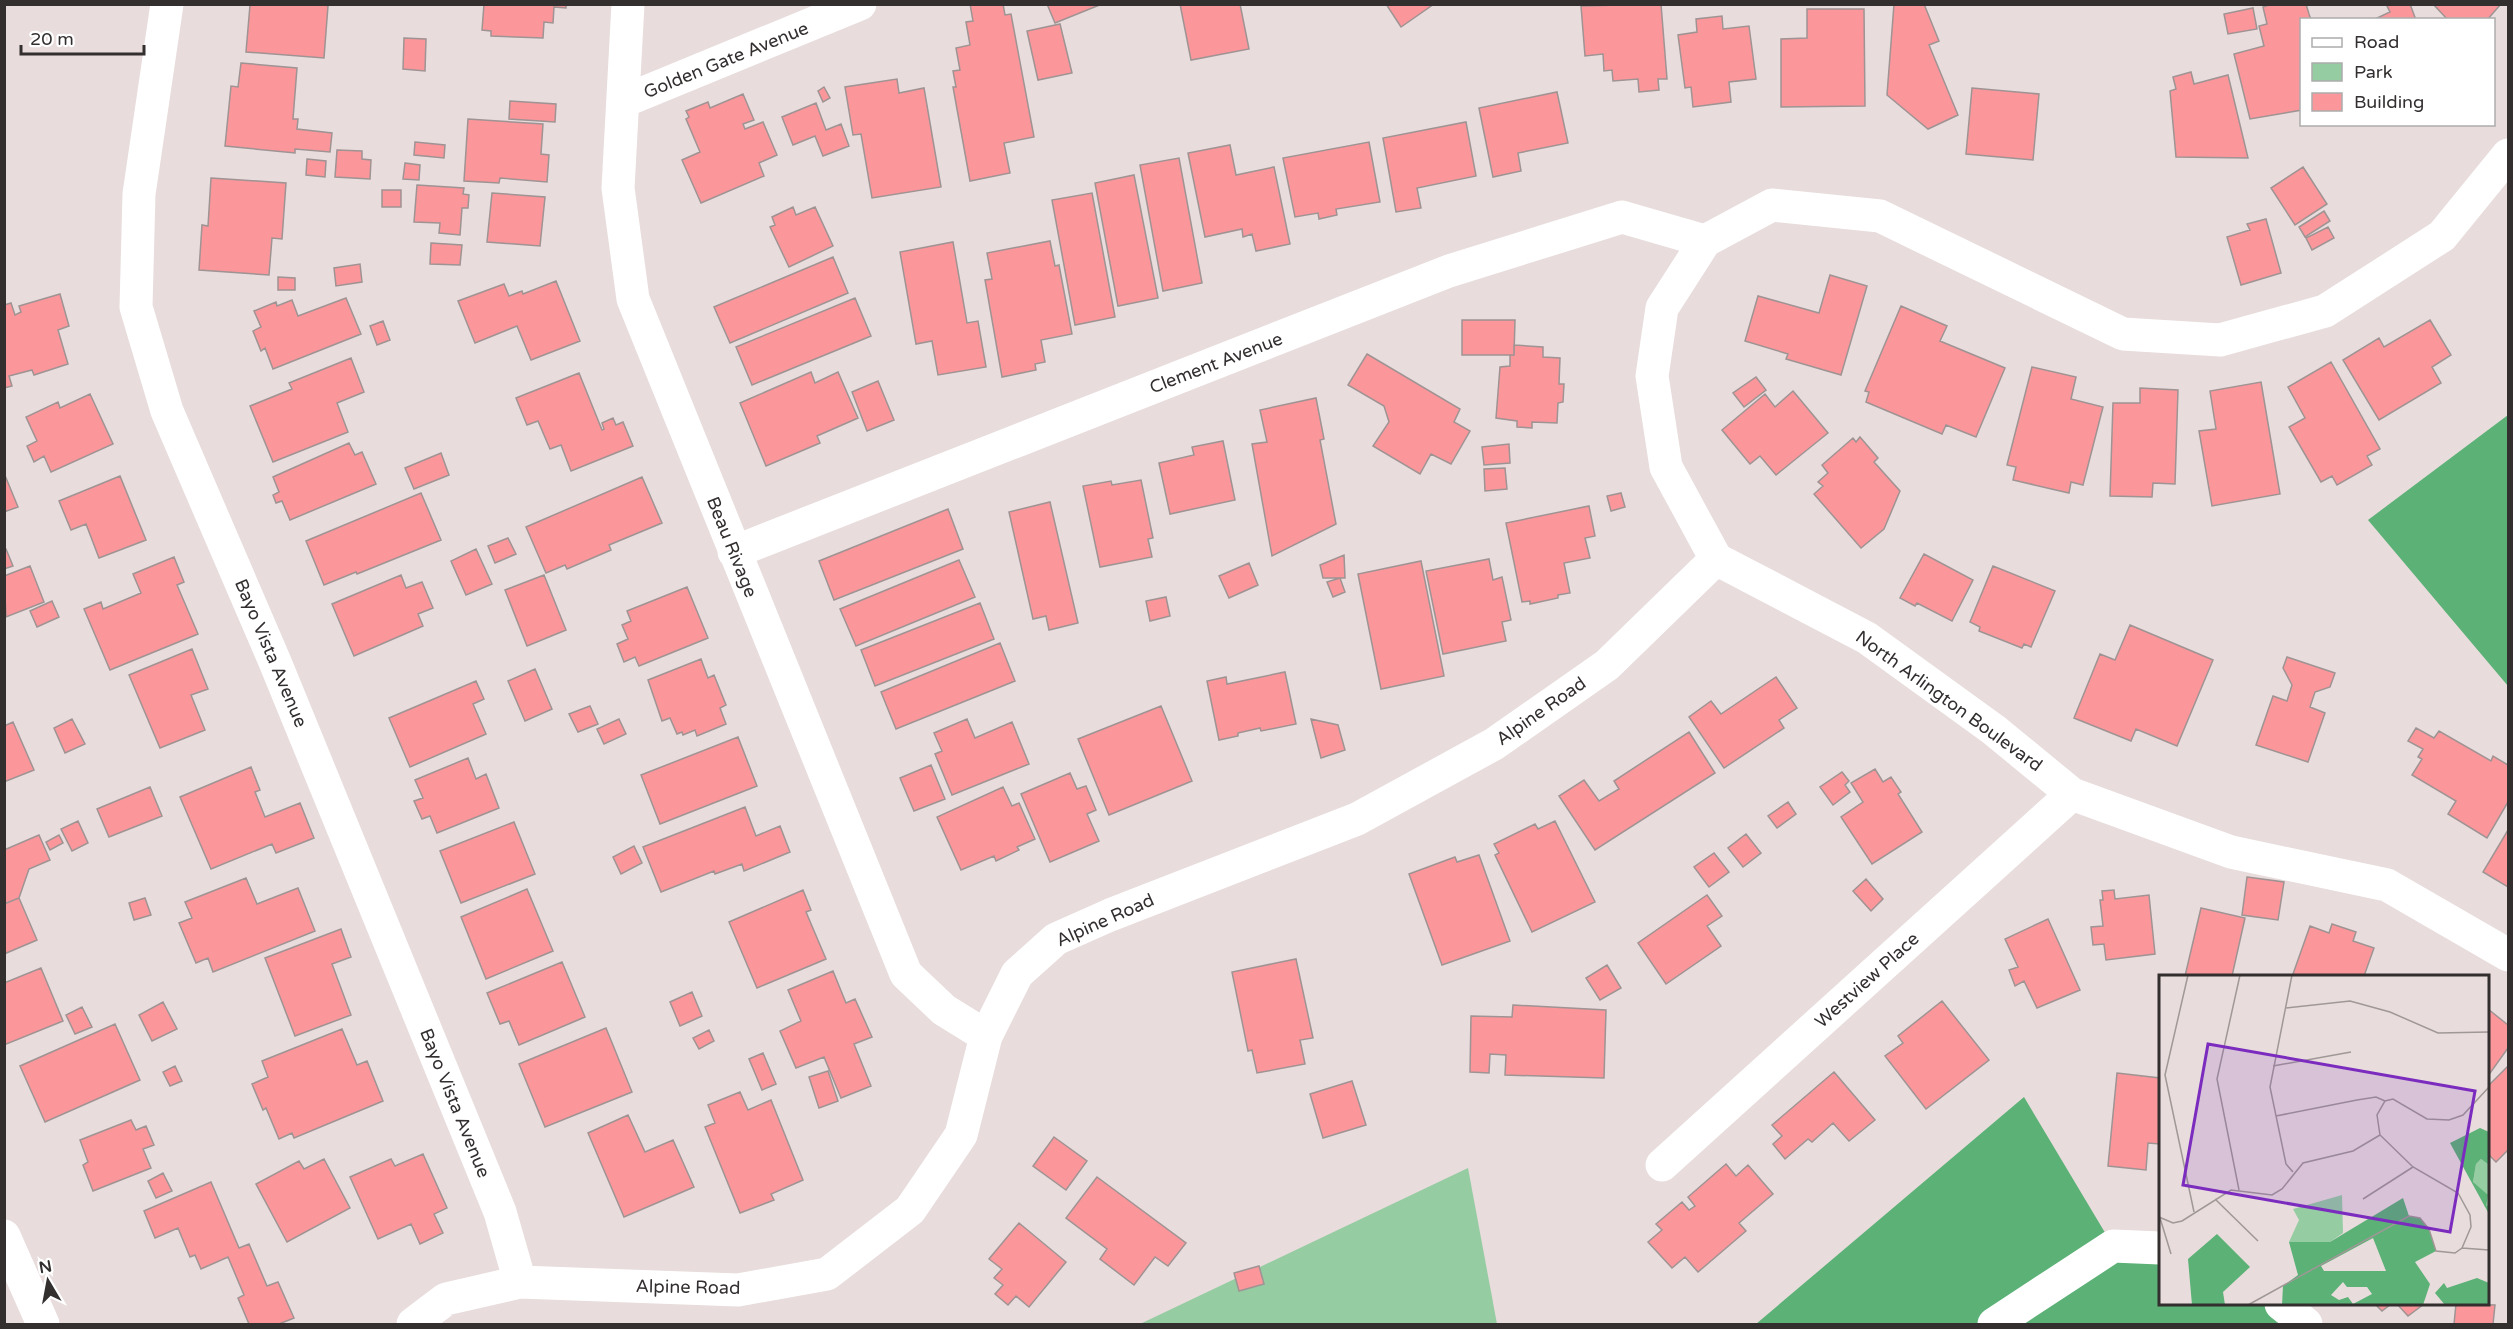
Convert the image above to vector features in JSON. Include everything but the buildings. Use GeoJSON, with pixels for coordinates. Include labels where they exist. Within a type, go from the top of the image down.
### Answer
{"type":"FeatureCollection","features":[{"type":"Feature","properties":{"kind":"street","name":"Bayo Vista Avenue"},"geometry":{"type":"LineString","coordinates":[[167,4],[139,194],[136,307],[167,411],[275,662],[500,1212],[519,1282]]}},
{"type":"Feature","properties":{"kind":"street","name":"Beau Rivage"},"geometry":{"type":"LineString","coordinates":[[628,4],[618,188],[633,299],[906,974],[944,1010],[986,1036]]}},
{"type":"Feature","properties":{"kind":"street","name":"Golden Gate Avenue"},"geometry":{"type":"LineString","coordinates":[[624,101],[860,4]]}},
{"type":"Feature","properties":{"kind":"street"},"geometry":{"type":"LineString","coordinates":[[1716,559],[1666,467],[1652,376],[1662,308],[1705,242],[1772,206],[1880,216],[2123,334],[2220,340],[2325,311],[2433,243],[2442,236],[2508,155]]}},
{"type":"Feature","properties":{"kind":"street","name":"Clement Avenue"},"geometry":{"type":"LineString","coordinates":[[734,552],[1449,271],[1622,218],[1705,242]]}},
{"type":"Feature","properties":{"kind":"street","name":"Alpine Road"},"geometry":{"type":"LineString","coordinates":[[413,1324],[446,1299],[519,1282],[738,1290],[827,1274],[910,1210],[961,1135],[986,1036],[1017,974],[1056,939],[1110,915],[1357,819],[1494,744],[1607,665],[1716,559]]}},
{"type":"Feature","properties":{"kind":"street","name":"North Arlington Boulevard"},"geometry":{"type":"LineString","coordinates":[[1716,559],[1867,638],[1994,730],[2072,794],[2231,852],[2387,885],[2508,955]]}},
{"type":"Feature","properties":{"kind":"street","name":"Westview Place"},"geometry":{"type":"LineString","coordinates":[[1662,1165],[2072,794]]}},
{"type":"Feature","properties":{"kind":"street"},"geometry":{"type":"LineString","coordinates":[[4,1236],[43,1324]]}},
{"type":"Feature","properties":{"kind":"street"},"geometry":{"type":"LineString","coordinates":[[1994,1324],[2113,1246],[2159,1248]]}},
{"type":"Feature","properties":{"kind":"street"},"geometry":{"type":"LineString","coordinates":[[2282,1305],[2306,1324]]}},
{"type":"Feature","properties":{"kind":"green space"},"geometry":{"type":"Polygon","coordinates":[[[2508,415],[2508,686],[2368,520],[2508,415]]]}},
{"type":"Feature","properties":{"kind":"green space"},"geometry":{"type":"Polygon","coordinates":[[[2024,1097],[2113,1246],[2159,1248],[2159,1305],[2282,1305],[2306,1324],[1756,1324],[2024,1097]]]}},
{"type":"Feature","properties":{"kind":"green space"},"geometry":{"type":"Polygon","coordinates":[[[1468,1168],[1497,1324],[1140,1324],[1468,1168]]]}}]}
